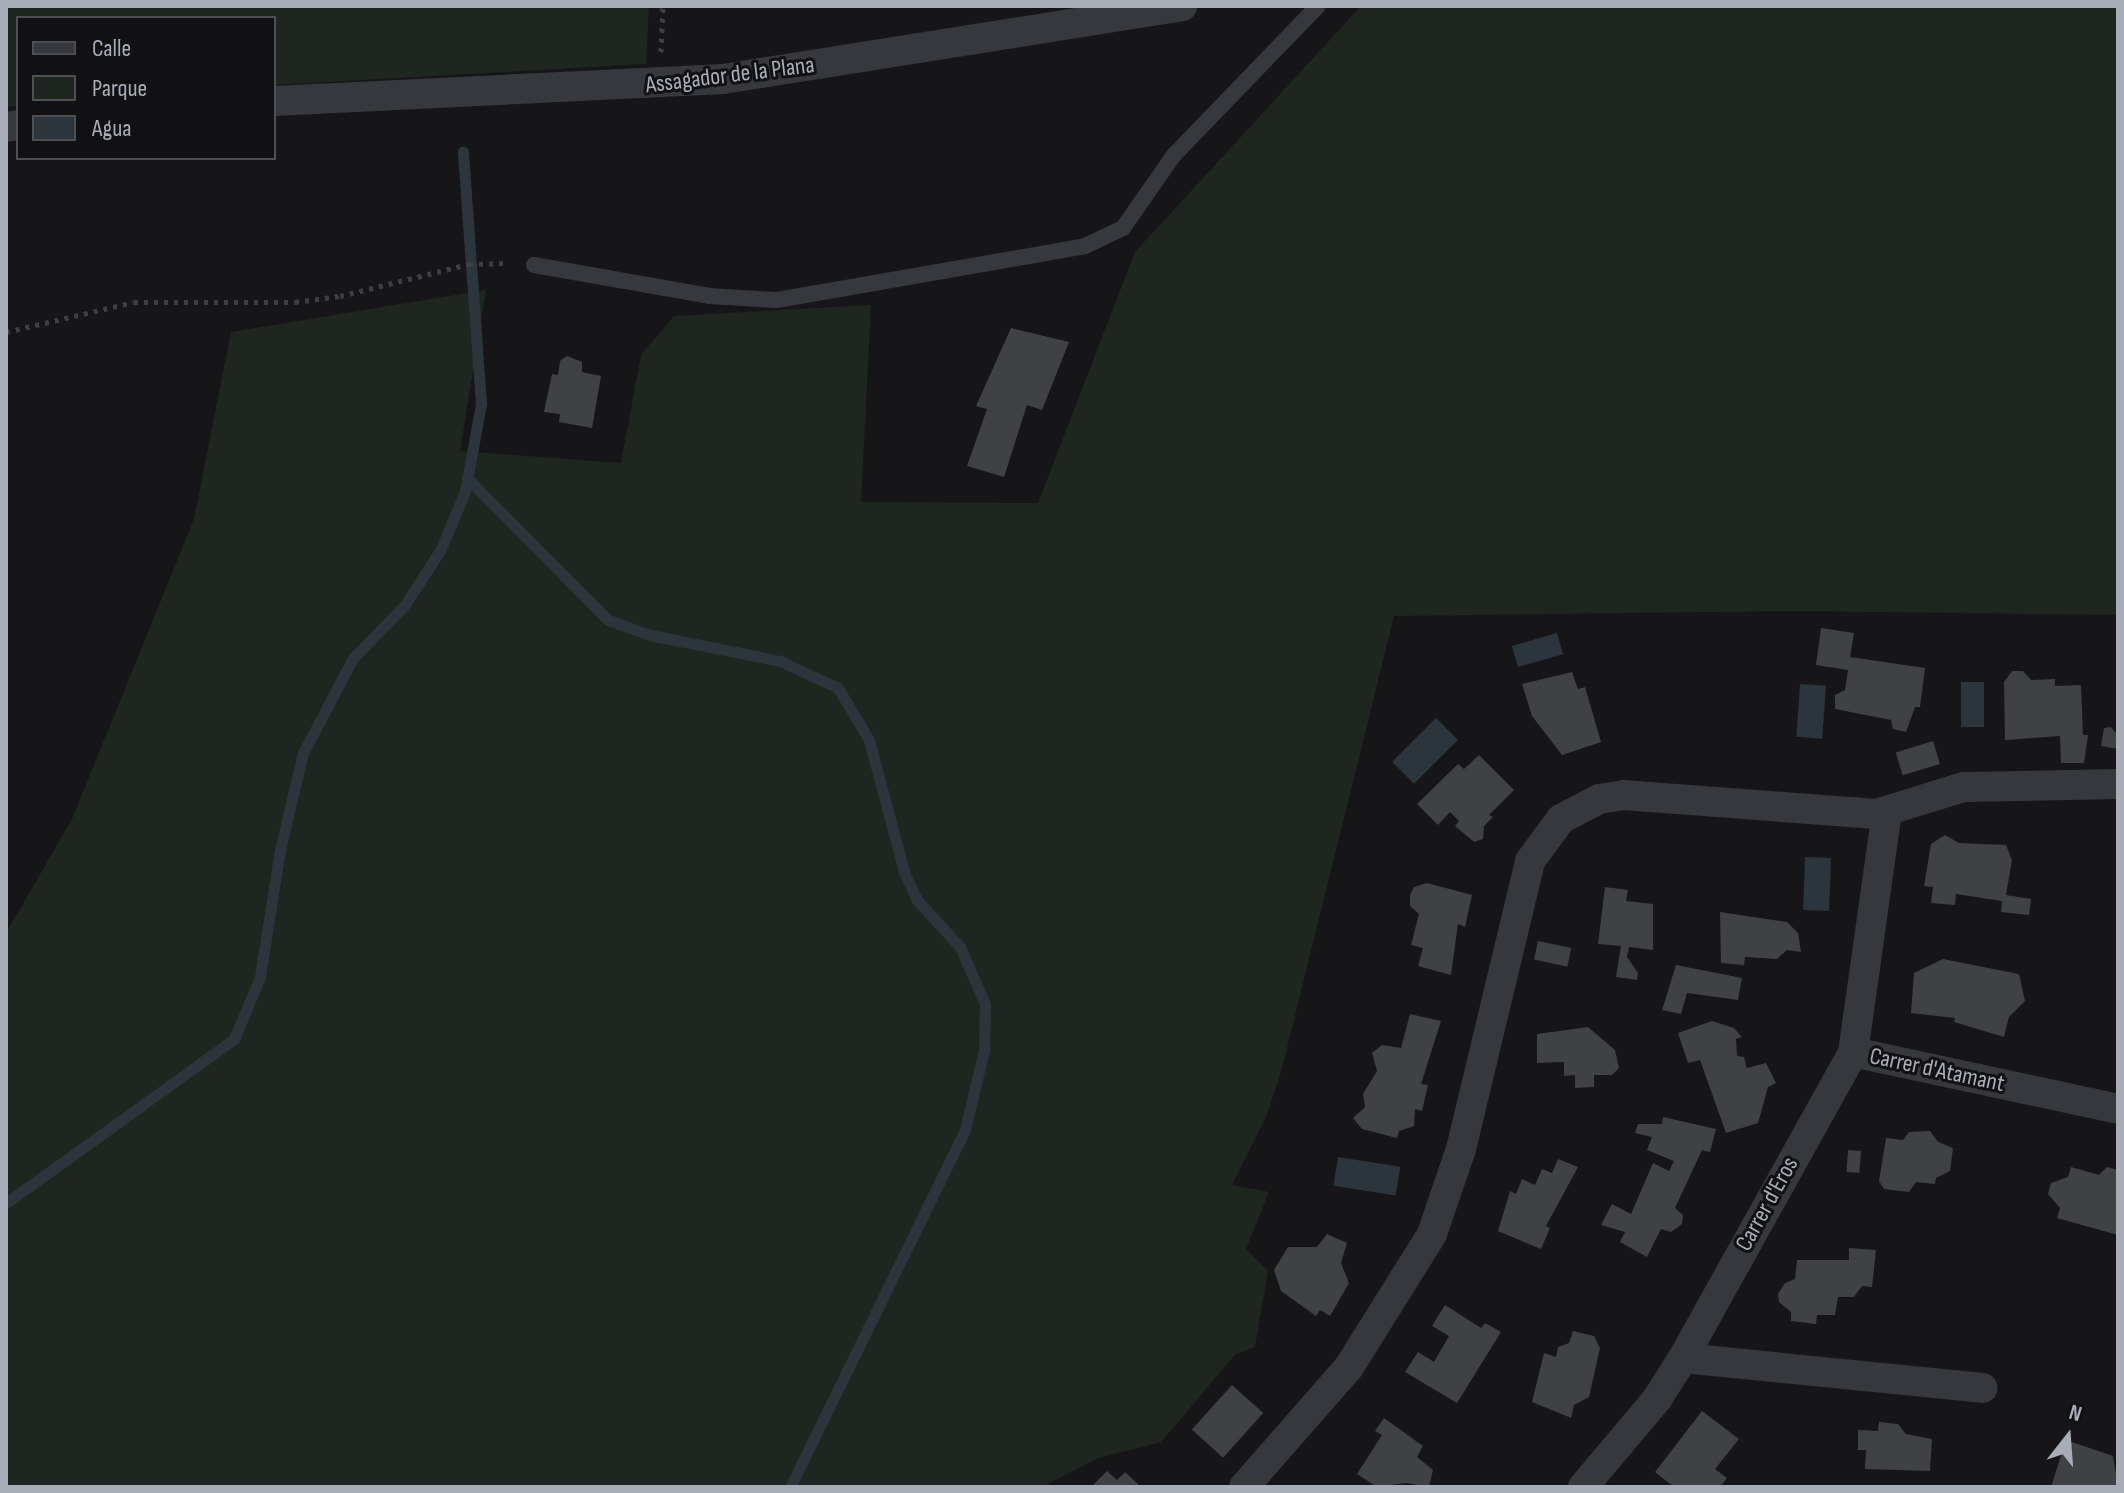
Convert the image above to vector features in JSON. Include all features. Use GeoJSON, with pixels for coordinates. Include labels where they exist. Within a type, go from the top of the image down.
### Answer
{"type":"FeatureCollection","features":[{"type":"Feature","properties":{"kind":"street","name":"Assagador de la Plana"},"geometry":{"type":"LineString","coordinates":[[276,101],[723,79],[1182,6]]}},
{"type":"Feature","properties":{"kind":"street"},"geometry":{"type":"LineString","coordinates":[[1244,1487],[1349,1367],[1432,1234],[1461,1149],[1530,861],[1561,819],[1599,799],[1623,795],[1887,811],[1964,787],[2118,784]]}},
{"type":"Feature","properties":{"kind":"street","name":"Carrer d'Atamant"},"geometry":{"type":"LineString","coordinates":[[1887,811],[1853,1052],[2118,1109]]}},
{"type":"Feature","properties":{"kind":"street","name":"Carrer d'Eros"},"geometry":{"type":"LineString","coordinates":[[1583,1487],[1657,1399],[1683,1358],[1853,1052]]}},
{"type":"Feature","properties":{"kind":"street"},"geometry":{"type":"LineString","coordinates":[[1683,1358],[1982,1388]]}},
{"type":"Feature","properties":{"kind":"lane"},"geometry":{"type":"LineString","coordinates":[[534,265],[709,296],[777,300],[1085,246],[1123,228],[1174,155],[1318,6]]}},
{"type":"Feature","properties":{"kind":"path"},"geometry":{"type":"LineString","coordinates":[[6,332],[134,302],[295,302],[340,296],[469,264],[534,265]]}},
{"type":"Feature","properties":{"kind":"green space"},"geometry":{"type":"Polygon","coordinates":[[[6,6],[649,6],[646,64],[276,85],[276,16],[16,16],[16,106],[6,107],[6,6]]]}},
{"type":"Feature","properties":{"kind":"green space"},"geometry":{"type":"Polygon","coordinates":[[[1361,6],[2118,6],[2118,615],[1792,611],[1394,616],[1281,1072],[1266,1117],[1232,1185],[1269,1192],[1246,1249],[1268,1271],[1255,1347],[1235,1355],[1161,1442],[1098,1458],[1042,1487],[6,1487],[6,933],[72,819],[194,519],[231,332],[486,290],[460,451],[621,463],[641,355],[674,316],[871,305],[861,502],[1038,503],[1135,252],[1361,6]]]}},
{"type":"Feature","properties":{"kind":"water"},"geometry":{"type":"Polygon","coordinates":[[[1557,633],[1563,654],[1518,667],[1512,646],[1557,633]]]}},
{"type":"Feature","properties":{"kind":"water"},"geometry":{"type":"Polygon","coordinates":[[[1961,682],[1984,682],[1984,727],[1961,727],[1961,682]]]}},
{"type":"Feature","properties":{"kind":"water"},"geometry":{"type":"Polygon","coordinates":[[[1800,684],[1826,686],[1822,739],[1796,737],[1800,684]]]}},
{"type":"Feature","properties":{"kind":"water"},"geometry":{"type":"Polygon","coordinates":[[[1436,718],[1458,740],[1414,784],[1392,762],[1436,718]]]}},
{"type":"Feature","properties":{"kind":"water"},"geometry":{"type":"Polygon","coordinates":[[[1805,857],[1831,858],[1829,911],[1803,910],[1805,857]]]}},
{"type":"Feature","properties":{"kind":"water"},"geometry":{"type":"Polygon","coordinates":[[[1338,1157],[1400,1167],[1396,1195],[1333,1186],[1338,1157]]]}},
{"type":"Feature","properties":{"kind":"building"},"geometry":{"type":"Polygon","coordinates":[[[1011,328],[1069,342],[1042,410],[1027,405],[1004,477],[967,466],[987,409],[976,406],[1011,328]]]}},
{"type":"Feature","properties":{"kind":"building"},"geometry":{"type":"Polygon","coordinates":[[[567,356],[582,362],[582,372],[601,376],[592,428],[559,422],[560,414],[544,412],[552,374],[558,375],[560,361],[567,356]]]}},
{"type":"Feature","properties":{"kind":"building"},"geometry":{"type":"Polygon","coordinates":[[[1821,628],[1854,633],[1850,657],[1925,668],[1920,707],[1915,707],[1906,732],[1893,729],[1891,720],[1835,709],[1835,695],[1845,690],[1848,670],[1816,665],[1821,628]]]}},
{"type":"Feature","properties":{"kind":"building"},"geometry":{"type":"Polygon","coordinates":[[[2012,671],[2023,671],[2031,680],[2055,679],[2055,686],[2081,685],[2083,735],[2088,735],[2084,763],[2061,763],[2060,736],[2005,740],[2004,682],[2012,671]]]}},
{"type":"Feature","properties":{"kind":"building"},"geometry":{"type":"Polygon","coordinates":[[[1572,672],[1578,689],[1585,687],[1601,742],[1562,755],[1532,716],[1522,684],[1572,672]]]}},
{"type":"Feature","properties":{"kind":"building"},"geometry":{"type":"Polygon","coordinates":[[[2111,727],[2118,736],[2118,749],[2101,746],[2104,728],[2111,727]]]}},
{"type":"Feature","properties":{"kind":"building"},"geometry":{"type":"Polygon","coordinates":[[[1933,741],[1940,764],[1903,775],[1896,752],[1933,741]]]}},
{"type":"Feature","properties":{"kind":"building"},"geometry":{"type":"Polygon","coordinates":[[[1479,755],[1514,790],[1489,815],[1493,817],[1484,826],[1483,839],[1474,842],[1455,826],[1459,821],[1450,812],[1438,825],[1417,804],[1458,764],[1464,769],[1479,755]]]}},
{"type":"Feature","properties":{"kind":"building"},"geometry":{"type":"Polygon","coordinates":[[[1945,835],[1959,843],[2006,845],[2012,860],[2006,895],[2031,899],[2029,915],[2001,912],[2002,901],[1956,894],[1955,905],[1931,903],[1933,887],[1924,886],[1931,844],[1945,835]]]}},
{"type":"Feature","properties":{"kind":"building"},"geometry":{"type":"Polygon","coordinates":[[[1427,883],[1472,895],[1465,927],[1458,924],[1451,975],[1418,966],[1423,948],[1411,945],[1419,914],[1410,906],[1410,895],[1414,887],[1427,883]]]}},
{"type":"Feature","properties":{"kind":"building"},"geometry":{"type":"Polygon","coordinates":[[[1605,887],[1628,890],[1626,901],[1653,904],[1653,950],[1629,947],[1627,957],[1638,973],[1637,980],[1616,977],[1621,946],[1598,944],[1605,887]]]}},
{"type":"Feature","properties":{"kind":"building"},"geometry":{"type":"Polygon","coordinates":[[[1720,912],[1787,922],[1798,933],[1801,952],[1787,950],[1777,959],[1745,957],[1744,965],[1721,963],[1720,912]]]}},
{"type":"Feature","properties":{"kind":"building"},"geometry":{"type":"Polygon","coordinates":[[[1538,941],[1571,948],[1567,967],[1534,960],[1538,941]]]}},
{"type":"Feature","properties":{"kind":"building"},"geometry":{"type":"Polygon","coordinates":[[[1943,959],[2019,974],[2025,1001],[2009,1017],[2004,1037],[1954,1022],[1955,1018],[1911,1013],[1914,973],[1943,959]]]}},
{"type":"Feature","properties":{"kind":"building"},"geometry":{"type":"Polygon","coordinates":[[[1676,965],[1742,978],[1738,1000],[1687,993],[1681,1014],[1662,1010],[1676,965]]]}},
{"type":"Feature","properties":{"kind":"building"},"geometry":{"type":"Polygon","coordinates":[[[1410,1014],[1441,1021],[1421,1084],[1428,1085],[1422,1111],[1415,1109],[1414,1126],[1399,1131],[1397,1138],[1362,1129],[1353,1118],[1365,1107],[1363,1094],[1377,1071],[1372,1053],[1382,1045],[1401,1048],[1410,1014]]]}},
{"type":"Feature","properties":{"kind":"building"},"geometry":{"type":"Polygon","coordinates":[[[1712,1021],[1734,1028],[1742,1037],[1736,1039],[1737,1056],[1744,1057],[1747,1068],[1766,1063],[1776,1083],[1768,1087],[1758,1123],[1726,1133],[1700,1060],[1688,1063],[1678,1033],[1712,1021]]]}},
{"type":"Feature","properties":{"kind":"building"},"geometry":{"type":"Polygon","coordinates":[[[1588,1027],[1615,1050],[1619,1068],[1612,1075],[1594,1075],[1594,1087],[1575,1088],[1575,1075],[1564,1076],[1564,1062],[1537,1063],[1537,1034],[1588,1027]]]}},
{"type":"Feature","properties":{"kind":"building"},"geometry":{"type":"Polygon","coordinates":[[[1663,1117],[1716,1129],[1710,1152],[1702,1150],[1675,1208],[1683,1215],[1682,1224],[1671,1232],[1661,1229],[1647,1257],[1620,1242],[1625,1232],[1601,1225],[1612,1204],[1631,1214],[1653,1163],[1669,1171],[1674,1161],[1647,1150],[1652,1137],[1635,1133],[1638,1124],[1662,1124],[1663,1117]]]}},
{"type":"Feature","properties":{"kind":"building"},"geometry":{"type":"Polygon","coordinates":[[[1930,1131],[1938,1142],[1953,1148],[1950,1171],[1936,1178],[1935,1184],[1916,1182],[1909,1192],[1884,1189],[1879,1181],[1886,1138],[1903,1140],[1909,1132],[1930,1131]]]}},
{"type":"Feature","properties":{"kind":"building"},"geometry":{"type":"Polygon","coordinates":[[[1848,1150],[1861,1151],[1859,1173],[1846,1172],[1848,1150]]]}},
{"type":"Feature","properties":{"kind":"building"},"geometry":{"type":"Polygon","coordinates":[[[1558,1159],[1578,1167],[1546,1226],[1550,1228],[1541,1249],[1498,1231],[1510,1191],[1516,1194],[1522,1179],[1535,1185],[1542,1169],[1552,1173],[1558,1159]]]}},
{"type":"Feature","properties":{"kind":"building"},"geometry":{"type":"Polygon","coordinates":[[[2071,1167],[2099,1175],[2107,1167],[2118,1170],[2118,1235],[2057,1218],[2060,1208],[2048,1194],[2051,1183],[2068,1177],[2071,1167]]]}},
{"type":"Feature","properties":{"kind":"building"},"geometry":{"type":"Polygon","coordinates":[[[1327,1234],[1347,1243],[1341,1263],[1349,1283],[1330,1316],[1320,1310],[1316,1316],[1281,1291],[1274,1270],[1288,1247],[1317,1247],[1327,1234]]]}},
{"type":"Feature","properties":{"kind":"building"},"geometry":{"type":"Polygon","coordinates":[[[1849,1248],[1876,1250],[1872,1287],[1862,1286],[1854,1297],[1838,1297],[1835,1315],[1817,1315],[1816,1324],[1791,1321],[1791,1312],[1779,1302],[1778,1294],[1785,1283],[1795,1279],[1797,1260],[1849,1260],[1849,1248]]]}},
{"type":"Feature","properties":{"kind":"building"},"geometry":{"type":"Polygon","coordinates":[[[1445,1305],[1481,1328],[1485,1323],[1501,1332],[1457,1403],[1405,1372],[1418,1352],[1434,1362],[1449,1336],[1432,1326],[1445,1305]]]}},
{"type":"Feature","properties":{"kind":"building"},"geometry":{"type":"Polygon","coordinates":[[[1573,1331],[1594,1336],[1600,1348],[1589,1397],[1574,1405],[1571,1418],[1532,1402],[1544,1353],[1556,1357],[1558,1347],[1569,1343],[1573,1331]]]}},
{"type":"Feature","properties":{"kind":"building"},"geometry":{"type":"Polygon","coordinates":[[[1232,1385],[1263,1413],[1223,1458],[1192,1430],[1232,1385]]]}},
{"type":"Feature","properties":{"kind":"building"},"geometry":{"type":"Polygon","coordinates":[[[1702,1411],[1739,1439],[1715,1469],[1727,1478],[1720,1487],[1674,1487],[1655,1472],[1702,1411]]]}},
{"type":"Feature","properties":{"kind":"building"},"geometry":{"type":"Polygon","coordinates":[[[1384,1418],[1423,1446],[1417,1457],[1433,1470],[1429,1487],[1406,1483],[1377,1487],[1357,1474],[1382,1435],[1375,1431],[1384,1418]]]}},
{"type":"Feature","properties":{"kind":"building"},"geometry":{"type":"Polygon","coordinates":[[[1879,1422],[1898,1424],[1906,1434],[1932,1439],[1930,1471],[1865,1469],[1866,1450],[1858,1450],[1858,1430],[1878,1431],[1879,1422]]]}},
{"type":"Feature","properties":{"kind":"building"},"geometry":{"type":"Polygon","coordinates":[[[2066,1440],[2113,1456],[2118,1487],[2051,1487],[2066,1440]]]}},
{"type":"Feature","properties":{"kind":"building"},"geometry":{"type":"Polygon","coordinates":[[[1107,1471],[1117,1480],[1125,1472],[1141,1487],[1091,1487],[1107,1471]]]}},
{"type":"Feature","properties":{"kind":"waterway"},"geometry":{"type":"LineString","coordinates":[[6,1203],[234,1039],[260,977],[280,850],[303,753],[353,658],[404,606],[441,549],[465,491],[481,404],[463,152]]}},
{"type":"Feature","properties":{"kind":"waterway"},"geometry":{"type":"LineString","coordinates":[[467,478],[608,620],[650,635],[780,661],[838,688],[869,740],[904,872],[917,900],[960,947],[985,1004],[984,1050],[965,1130],[790,1487]]}}]}
